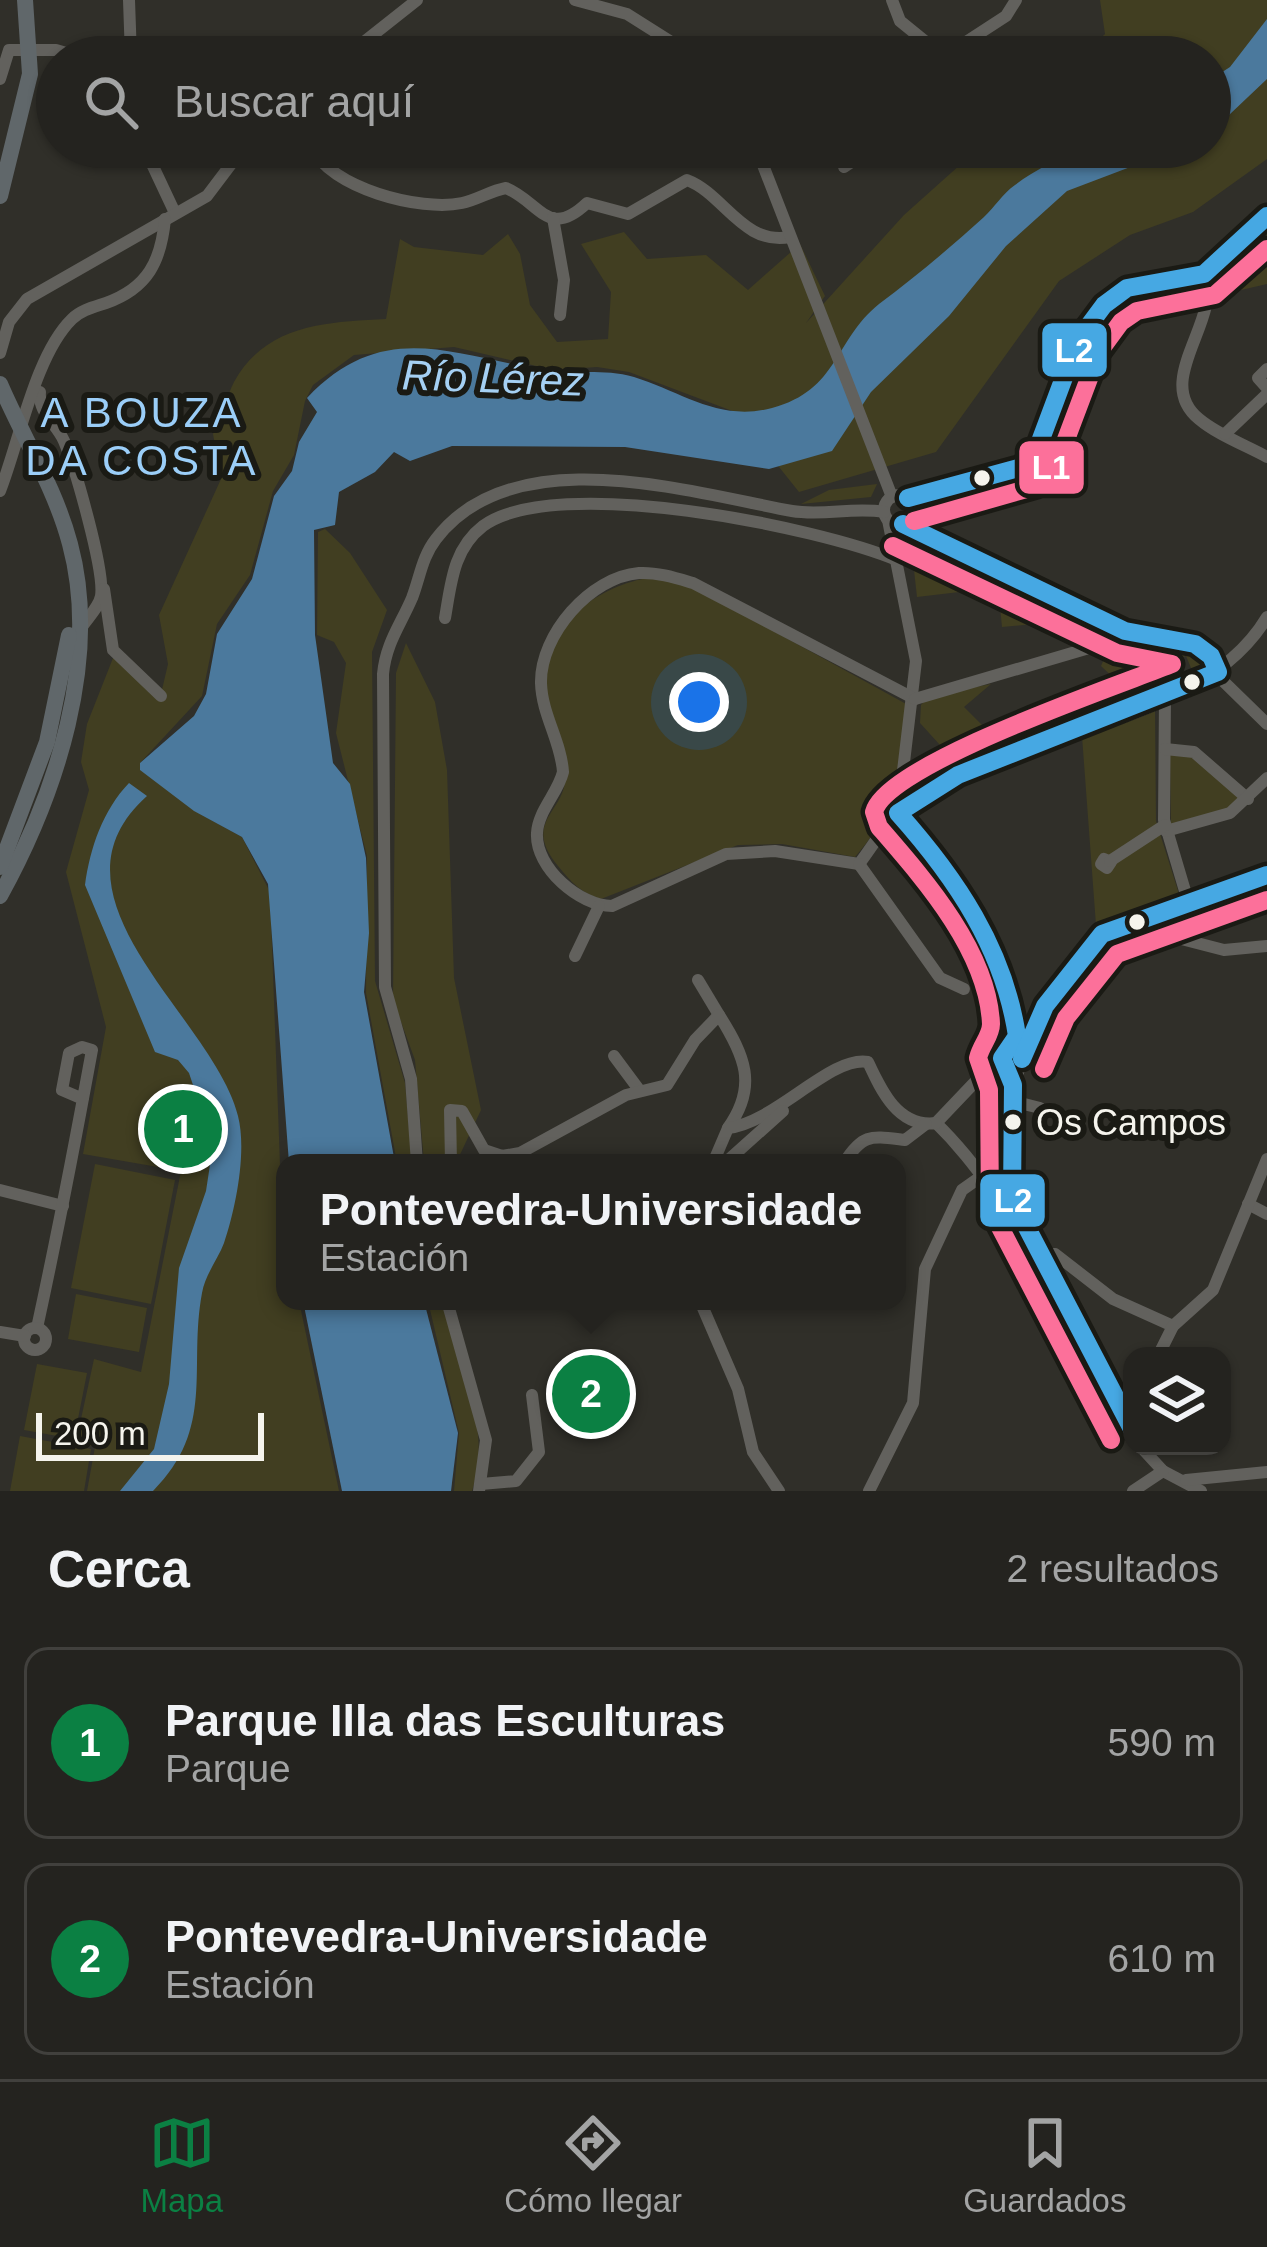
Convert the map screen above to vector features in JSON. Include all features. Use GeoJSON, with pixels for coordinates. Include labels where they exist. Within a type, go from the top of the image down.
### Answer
{"type":"FeatureCollection","features":[{"type":"Feature","properties":{"kind":"highway"},"geometry":{"type":"LineString","coordinates":[[0,196],[27,92],[26,4]]}},
{"type":"Feature","properties":{"kind":"highway"},"geometry":{"type":"LineString","coordinates":[[0,385],[71,547],[80,629],[61,745],[0,896]]}},
{"type":"Feature","properties":{"kind":"highway"},"geometry":{"type":"LineString","coordinates":[[0,867],[47,742],[70,629],[64,549],[36,459]]}},
{"type":"Feature","properties":{"kind":"street"},"geometry":{"type":"LineString","coordinates":[[129,0],[130,36]]}},
{"type":"Feature","properties":{"kind":"street"},"geometry":{"type":"LineString","coordinates":[[372,36],[418,0]]}},
{"type":"Feature","properties":{"kind":"street"},"geometry":{"type":"LineString","coordinates":[[575,0],[627,14],[662,36]]}},
{"type":"Feature","properties":{"kind":"street"},"geometry":{"type":"LineString","coordinates":[[892,0],[900,21],[918,36]]}},
{"type":"Feature","properties":{"kind":"street"},"geometry":{"type":"LineString","coordinates":[[974,36],[1006,16],[1016,0]]}},
{"type":"Feature","properties":{"kind":"street"},"geometry":{"type":"LineString","coordinates":[[0,79],[9,50],[36,50]]}},
{"type":"Feature","properties":{"kind":"street"},"geometry":{"type":"LineString","coordinates":[[0,491],[42,372],[70,320],[122,297],[152,272],[161,255],[170,216],[152,168]]}},
{"type":"Feature","properties":{"kind":"street"},"geometry":{"type":"LineString","coordinates":[[0,353],[6,328],[27,298],[214,191],[230,168]]}},
{"type":"Feature","properties":{"kind":"street"},"geometry":{"type":"LineString","coordinates":[[328,168],[349,183],[420,205],[467,203],[506,188],[554,218],[572,217],[587,203],[628,214],[687,180],[714,196],[737,224],[779,239],[790,237]]}},
{"type":"Feature","properties":{"kind":"street"},"geometry":{"type":"LineString","coordinates":[[764,168],[885,478],[915,642],[915,699],[898,813],[999,958],[1021,1043],[1010,1060],[1010,1180],[1019,1214],[1123,1406]]}},
{"type":"Feature","properties":{"kind":"street"},"geometry":{"type":"LineString","coordinates":[[415,1154],[411,1079],[385,987],[383,674],[392,633],[412,597],[427,552],[463,512],[514,485],[663,484],[798,512],[826,512],[911,504],[994,479],[1022,467],[1038,447],[1078,340],[1104,305],[1127,288],[1204,274],[1267,216]]}},
{"type":"Feature","properties":{"kind":"street"},"geometry":{"type":"LineString","coordinates":[[554,218],[564,280],[560,316]]}},
{"type":"Feature","properties":{"kind":"street"},"geometry":{"type":"LineString","coordinates":[[1204,274],[1209,301],[1184,368],[1184,394],[1197,418],[1267,457]]}},
{"type":"Feature","properties":{"kind":"street"},"geometry":{"type":"LineString","coordinates":[[1225,434],[1267,391],[1258,378],[1267,369]]}},
{"type":"Feature","properties":{"kind":"street"},"geometry":{"type":"LineString","coordinates":[[42,372],[40,404],[62,436],[81,488],[113,650],[161,696]]}},
{"type":"Feature","properties":{"kind":"street"},"geometry":{"type":"LineString","coordinates":[[445,618],[461,549],[483,526],[515,512],[645,503],[733,517],[875,552],[926,534]]}},
{"type":"Feature","properties":{"kind":"street"},"geometry":{"type":"LineString","coordinates":[[911,504],[926,534],[1100,621],[1195,644],[1211,656],[1218,672],[1267,724]]}},
{"type":"Feature","properties":{"kind":"street"},"geometry":{"type":"LineString","coordinates":[[898,542],[911,504]]}},
{"type":"Feature","properties":{"kind":"street"},"geometry":{"type":"LineString","coordinates":[[875,552],[926,534]]}},
{"type":"Feature","properties":{"kind":"street"},"geometry":{"type":"LineString","coordinates":[[964,989],[940,978],[859,864],[775,851],[726,854],[612,906],[599,906],[567,887],[544,860],[537,838],[563,772],[544,713],[542,668],[559,629],[602,587],[638,573],[693,583],[915,699],[1089,647],[1100,621]]}},
{"type":"Feature","properties":{"kind":"street"},"geometry":{"type":"LineString","coordinates":[[79,602],[91,603],[100,586]]}},
{"type":"Feature","properties":{"kind":"street"},"geometry":{"type":"LineString","coordinates":[[80,629],[100,601],[100,586]]}},
{"type":"Feature","properties":{"kind":"street"},"geometry":{"type":"LineString","coordinates":[[859,864],[898,813],[958,775],[1165,697],[1218,672],[1247,649],[1265,626]]}},
{"type":"Feature","properties":{"kind":"street"},"geometry":{"type":"LineString","coordinates":[[1165,697],[1165,828],[1188,901]]}},
{"type":"Feature","properties":{"kind":"street"},"geometry":{"type":"LineString","coordinates":[[1165,749],[1194,752],[1248,799]]}},
{"type":"Feature","properties":{"kind":"street"},"geometry":{"type":"LineString","coordinates":[[1110,861],[1165,828],[1230,813],[1267,778]]}},
{"type":"Feature","properties":{"kind":"street"},"geometry":{"type":"LineString","coordinates":[[850,1154],[859,1139],[876,1134],[904,1140],[1010,1060],[1111,930],[1267,875]]}},
{"type":"Feature","properties":{"kind":"street"},"geometry":{"type":"LineString","coordinates":[[575,956],[599,906]]}},
{"type":"Feature","properties":{"kind":"street"},"geometry":{"type":"LineString","coordinates":[[1111,930],[1224,950],[1267,946]]}},
{"type":"Feature","properties":{"kind":"street"},"geometry":{"type":"LineString","coordinates":[[698,980],[740,1048],[747,1072],[745,1102],[717,1154]]}},
{"type":"Feature","properties":{"kind":"street"},"geometry":{"type":"LineString","coordinates":[[1015,1010],[1025,1019],[1038,1020]]}},
{"type":"Feature","properties":{"kind":"street"},"geometry":{"type":"LineString","coordinates":[[512,1154],[640,1090],[671,1082],[695,1040],[719,1015]]}},
{"type":"Feature","properties":{"kind":"street"},"geometry":{"type":"LineString","coordinates":[[614,1056],[640,1090]]}},
{"type":"Feature","properties":{"kind":"street"},"geometry":{"type":"LineString","coordinates":[[735,1154],[814,1082],[864,1060],[887,1102],[931,1124],[965,1150],[979,1178],[1010,1213],[1019,1214]]}},
{"type":"Feature","properties":{"kind":"street"},"geometry":{"type":"LineString","coordinates":[[0,1332],[31,1332],[63,1206],[83,1099]]}},
{"type":"Feature","properties":{"kind":"street"},"geometry":{"type":"LineString","coordinates":[[1012,1101],[1040,1108]]}},
{"type":"Feature","properties":{"kind":"street"},"geometry":{"type":"LineString","coordinates":[[728,1128],[788,1105]]}},
{"type":"Feature","properties":{"kind":"street"},"geometry":{"type":"LineString","coordinates":[[451,1154],[450,1110],[462,1111],[477,1143],[494,1154]]}},
{"type":"Feature","properties":{"kind":"street"},"geometry":{"type":"LineString","coordinates":[[1163,1347],[1173,1326],[1213,1290],[1267,1159]]}},
{"type":"Feature","properties":{"kind":"street"},"geometry":{"type":"LineString","coordinates":[[869,1491],[913,1403],[925,1269],[962,1190],[979,1178],[1010,1180]]}},
{"type":"Feature","properties":{"kind":"street"},"geometry":{"type":"LineString","coordinates":[[0,1190],[63,1206]]}},
{"type":"Feature","properties":{"kind":"street"},"geometry":{"type":"LineString","coordinates":[[1248,1204],[1267,1214]]}},
{"type":"Feature","properties":{"kind":"street"},"geometry":{"type":"LineString","coordinates":[[1043,1255],[1055,1253],[1113,1299],[1173,1326]]}},
{"type":"Feature","properties":{"kind":"street"},"geometry":{"type":"LineString","coordinates":[[449,1310],[486,1440],[480,1488],[516,1481],[539,1453],[532,1396]]}},
{"type":"Feature","properties":{"kind":"street"},"geometry":{"type":"LineString","coordinates":[[704,1310],[738,1389],[753,1452],[779,1491]]}},
{"type":"Feature","properties":{"kind":"street"},"geometry":{"type":"LineString","coordinates":[[1148,1455],[1162,1471],[1201,1491]]}},
{"type":"Feature","properties":{"kind":"street"},"geometry":{"type":"LineString","coordinates":[[1133,1491],[1162,1471]]}},
{"type":"Feature","properties":{"kind":"street"},"geometry":{"type":"LineString","coordinates":[[1186,1480],[1261,1473],[1262,1491]]}},
{"type":"Feature","properties":{"kind":"shaded area"},"geometry":{"type":"Polygon","coordinates":[[[1100,0],[1267,0],[1267,159],[1193,212],[1130,235],[1059,281],[936,452],[799,492],[735,412],[629,372],[597,367],[554,370],[454,347],[354,355],[313,385],[294,455],[273,491],[250,575],[217,624],[202,696],[140,763],[200,814],[242,837],[270,892],[280,1154],[276,1154],[276,1310],[301,1310],[339,1491],[87,1491],[95,1447],[76,1442],[94,1359],[141,1372],[181,1171],[83,1154],[106,1027],[66,872],[89,790],[81,762],[87,724],[115,653],[161,694],[168,664],[159,615],[221,479],[213,434],[247,363],[263,348],[300,330],[386,319],[400,239],[414,247],[483,255],[508,234],[520,254],[530,305],[557,342],[608,339],[611,292],[581,244],[624,232],[647,259],[706,255],[748,290],[800,244],[825,296],[806,323],[904,215],[957,168],[1231,168],[1231,36],[1105,34],[1100,0]]]}},
{"type":"Feature","properties":{"kind":"shaded area"},"geometry":{"type":"Polygon","coordinates":[[[1267,225],[1267,284],[1241,290],[1232,269],[1241,249],[1267,225]]]}},
{"type":"Feature","properties":{"kind":"shaded area"},"geometry":{"type":"Polygon","coordinates":[[[877,484],[871,497],[801,504],[829,490],[877,484]]]}},
{"type":"Feature","properties":{"kind":"shaded area"},"geometry":{"type":"Polygon","coordinates":[[[325,529],[350,553],[387,610],[372,652],[375,981],[405,1083],[411,1154],[395,1154],[366,993],[367,856],[336,733],[346,663],[334,642],[317,635],[318,532],[325,529]]]}},
{"type":"Feature","properties":{"kind":"shaded area"},"geometry":{"type":"Polygon","coordinates":[[[965,565],[968,591],[917,597],[914,570],[965,565]]]}},
{"type":"Feature","properties":{"kind":"shaded area"},"geometry":{"type":"Polygon","coordinates":[[[655,577],[697,589],[908,705],[889,804],[855,857],[782,844],[738,845],[601,899],[577,886],[558,866],[543,838],[565,774],[546,687],[549,654],[568,620],[583,607],[618,587],[655,577]]]}},
{"type":"Feature","properties":{"kind":"shaded area"},"geometry":{"type":"Polygon","coordinates":[[[1042,602],[1044,623],[1002,627],[1000,607],[1042,602]]]}},
{"type":"Feature","properties":{"kind":"shaded area"},"geometry":{"type":"Polygon","coordinates":[[[1114,636],[1195,652],[1205,660],[1206,669],[1194,675],[1186,656],[1118,682],[1101,666],[1114,636]]]}},
{"type":"Feature","properties":{"kind":"shaded area"},"geometry":{"type":"Polygon","coordinates":[[[406,643],[435,702],[447,770],[454,978],[481,1110],[460,1154],[423,1154],[415,1060],[393,1000],[396,673],[406,643]]]}},
{"type":"Feature","properties":{"kind":"shaded area"},"geometry":{"type":"Polygon","coordinates":[[[991,684],[964,707],[996,739],[1015,723],[1029,739],[959,766],[920,723],[921,705],[928,696],[991,684]]]}},
{"type":"Feature","properties":{"kind":"shaded area"},"geometry":{"type":"Polygon","coordinates":[[[1155,710],[1156,821],[1179,894],[1096,925],[1082,736],[1155,710]]]}},
{"type":"Feature","properties":{"kind":"shaded area"},"geometry":{"type":"Polygon","coordinates":[[[1170,754],[1193,757],[1241,798],[1232,807],[1171,824],[1170,754]]]}},
{"type":"Feature","properties":{"kind":"shaded area"},"geometry":{"type":"Polygon","coordinates":[[[95,1164],[175,1180],[151,1304],[71,1288],[95,1164]]]}},
{"type":"Feature","properties":{"kind":"shaded area"},"geometry":{"type":"Polygon","coordinates":[[[76,1294],[147,1308],[139,1352],[68,1339],[76,1294]]]}},
{"type":"Feature","properties":{"kind":"shaded area"},"geometry":{"type":"Polygon","coordinates":[[[430,1310],[446,1310],[471,1396],[479,1445],[472,1491],[454,1491],[459,1433],[430,1310]]]}},
{"type":"Feature","properties":{"kind":"shaded area"},"geometry":{"type":"Polygon","coordinates":[[[37,1364],[87,1373],[74,1439],[24,1430],[37,1364]]]}},
{"type":"Feature","properties":{"kind":"shaded area"},"geometry":{"type":"Polygon","coordinates":[[[20,1436],[91,1449],[84,1491],[10,1491],[20,1436]]]}},
{"type":"Feature","properties":{"kind":"water"},"geometry":{"type":"Polygon","coordinates":[[[1267,19],[1267,79],[1231,113],[1231,66],[1267,19]]]}},
{"type":"Feature","properties":{"kind":"water","name":"Río Lérez"},"geometry":{"type":"Polygon","coordinates":[[[1042,168],[1128,168],[1067,191],[1006,246],[949,316],[871,392],[832,451],[769,469],[625,447],[452,446],[410,461],[394,452],[375,472],[339,492],[335,525],[314,530],[315,635],[333,763],[350,784],[366,858],[369,933],[364,992],[393,1154],[288,1154],[268,884],[242,837],[194,811],[140,770],[140,763],[194,716],[206,694],[217,634],[252,579],[274,496],[292,471],[299,442],[317,412],[307,398],[335,373],[363,358],[419,348],[544,370],[622,374],[735,411],[772,408],[811,389],[864,318],[1042,168]]]}},
{"type":"Feature","properties":{"kind":"water"},"geometry":{"type":"Polygon","coordinates":[[[129,783],[147,796],[117,835],[110,875],[120,916],[141,957],[223,1078],[238,1116],[241,1146],[228,1229],[202,1293],[192,1420],[173,1467],[153,1491],[120,1491],[154,1449],[169,1384],[179,1268],[206,1191],[213,1145],[189,1073],[178,1060],[155,1052],[85,885],[99,830],[129,783]]]}},
{"type":"Feature","properties":{"kind":"water"},"geometry":{"type":"Polygon","coordinates":[[[305,1310],[426,1310],[458,1433],[451,1491],[342,1491],[305,1310]]]}},
{"type":"Feature","properties":{"kind":"transit line","name":"L2"},"geometry":{"type":"LineString","coordinates":[[908,498],[1022,467],[1038,447],[1078,340],[1104,305],[1127,288],[1204,274],[1267,216]]}},
{"type":"Feature","properties":{"kind":"transit line","name":"L1"},"geometry":{"type":"LineString","coordinates":[[914,521],[1037,486],[1059,458],[1099,352],[1121,322],[1137,311],[1215,295],[1267,249]]}},
{"type":"Feature","properties":{"kind":"transit line","name":"L2"},"geometry":{"type":"LineString","coordinates":[[903,524],[1125,631],[1195,644],[1211,656],[1218,672],[958,775],[898,813],[958,889],[1001,974],[1017,1036],[1002,1058],[1013,1085],[1012,1199],[1123,1412]]}},
{"type":"Feature","properties":{"kind":"transit line","name":"L1"},"geometry":{"type":"LineString","coordinates":[[893,546],[1117,653],[1172,664],[960,750],[888,793],[874,812],[879,827],[951,918],[979,970],[991,1024],[978,1058],[989,1090],[990,1208],[1111,1440]]}},
{"type":"Feature","properties":{"kind":"transit line","name":"L2"},"geometry":{"type":"LineString","coordinates":[[1022,1059],[1045,1006],[1102,934],[1267,875]]}},
{"type":"Feature","properties":{"kind":"transit line","name":"L1"},"geometry":{"type":"LineString","coordinates":[[1044,1069],[1066,1018],[1117,954],[1267,900]]}},
{"type":"Feature","properties":{"kind":"place","name":"Os Campos"},"geometry":{"type":"Point","coordinates":[1013,1122]}},
{"type":"Feature","properties":{"kind":"place","name":"Parque Illa das Esculturas"},"geometry":{"type":"Point","coordinates":[183,1129]}},
{"type":"Feature","properties":{"kind":"place","name":"Pontevedra-Universidade"},"geometry":{"type":"Point","coordinates":[591,1394]}},
{"type":"Feature","properties":{"kind":"district","name":"A BOUZA DA COSTA"},"geometry":{"type":"Point","coordinates":[142,436]}}]}
